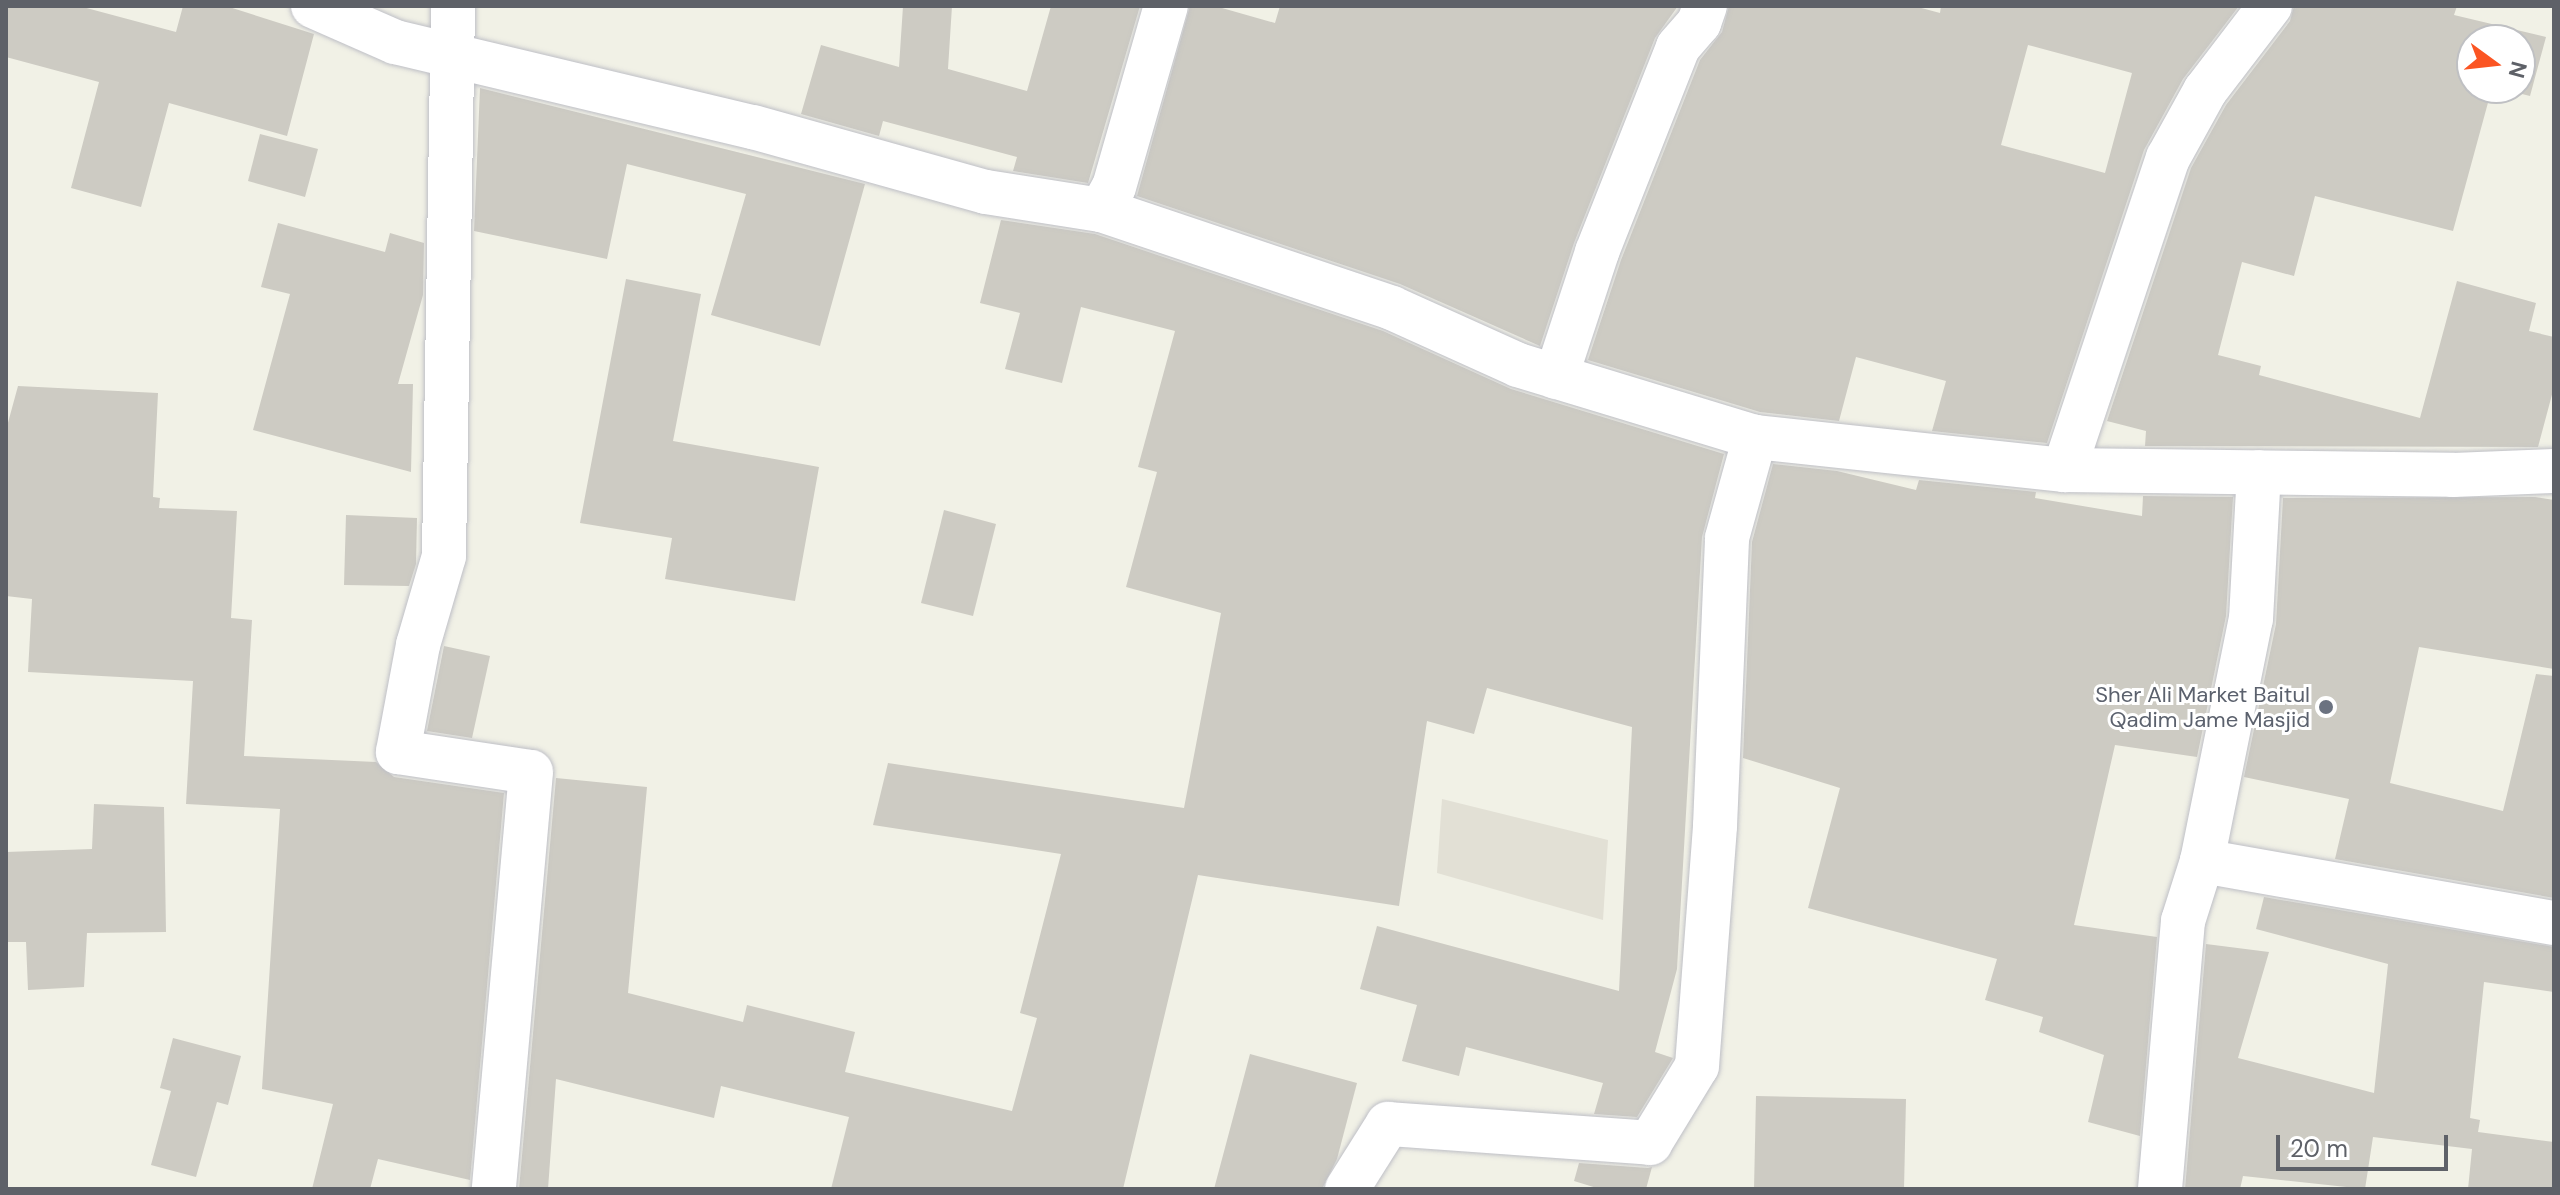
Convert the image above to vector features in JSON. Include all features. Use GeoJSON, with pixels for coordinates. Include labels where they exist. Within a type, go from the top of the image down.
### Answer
{"type":"FeatureCollection","features":[{"type":"Feature","properties":{"kind":"street"},"geometry":{"type":"LineString","coordinates":[[313,6],[395,42],[455,53],[767,130],[986,192],[1101,210],[1392,308],[1556,377],[1755,437],[2064,470],[2554,471]]}},
{"type":"Feature","properties":{"kind":"street"},"geometry":{"type":"LineString","coordinates":[[453,6],[455,53],[446,259],[444,556],[418,645],[398,752],[531,772],[494,1189]]}},
{"type":"Feature","properties":{"kind":"street"},"geometry":{"type":"LineString","coordinates":[[1101,210],[1114,187],[1166,6]]}},
{"type":"Feature","properties":{"kind":"street"},"geometry":{"type":"LineString","coordinates":[[1556,377],[1597,252],[1678,47],[1699,23],[1705,6]]}},
{"type":"Feature","properties":{"kind":"street"},"geometry":{"type":"LineString","coordinates":[[2064,470],[2168,158],[2205,91],[2270,6]]}},
{"type":"Feature","properties":{"kind":"street"},"geometry":{"type":"LineString","coordinates":[[1347,1189],[1388,1124],[1650,1143],[1697,1066],[1715,826],[1727,538],[1755,437]]}},
{"type":"Feature","properties":{"kind":"street"},"geometry":{"type":"LineString","coordinates":[[2160,1189],[2183,921],[2202,861],[2251,619],[2259,472]]}},
{"type":"Feature","properties":{"kind":"street"},"geometry":{"type":"LineString","coordinates":[[2202,861],[2554,923]]}},
{"type":"Feature","properties":{"kind":"shaded area"},"geometry":{"type":"Polygon","coordinates":[[[1442,799],[1608,840],[1603,920],[1437,873],[1442,799]]]}},
{"type":"Feature","properties":{"kind":"building"},"geometry":{"type":"Polygon","coordinates":[[[6,6],[79,6],[176,32],[183,6],[226,6],[314,34],[287,136],[169,103],[141,207],[71,188],[99,82],[6,57],[6,6]]]}},
{"type":"Feature","properties":{"kind":"building"},"geometry":{"type":"Polygon","coordinates":[[[903,6],[952,6],[948,69],[1027,91],[1051,6],[1140,6],[1088,183],[1013,171],[1017,157],[883,121],[879,136],[801,114],[821,45],[899,67],[903,6]]]}},
{"type":"Feature","properties":{"kind":"building"},"geometry":{"type":"Polygon","coordinates":[[[1190,6],[1215,6],[1275,23],[1280,6],[1678,6],[1655,38],[1574,243],[1540,346],[1400,284],[1137,196],[1190,6]]]}},
{"type":"Feature","properties":{"kind":"building"},"geometry":{"type":"Polygon","coordinates":[[[1729,6],[1914,6],[1940,13],[1941,6],[2239,6],[2183,79],[2144,150],[2047,443],[1932,431],[1946,381],[1856,357],[1839,421],[1760,412],[1588,360],[1621,260],[1700,60],[1722,32],[1729,6]],[[2028,45],[2001,145],[2105,173],[2132,73],[2028,45]]]}},
{"type":"Feature","properties":{"kind":"building"},"geometry":{"type":"Polygon","coordinates":[[[2294,6],[2457,6],[2454,15],[2492,24],[2456,24],[2456,104],[2488,104],[2453,231],[2315,196],[2294,276],[2242,262],[2218,355],[2261,366],[2259,375],[2420,418],[2457,281],[2536,303],[2529,331],[2554,337],[2554,387],[2538,447],[2145,446],[2146,431],[2107,421],[2191,168],[2226,105],[2290,21],[2294,6]]]}},
{"type":"Feature","properties":{"kind":"building"},"geometry":{"type":"Polygon","coordinates":[[[2536,35],[2546,37],[2536,74],[2536,35]]]}},
{"type":"Feature","properties":{"kind":"building"},"geometry":{"type":"Polygon","coordinates":[[[480,88],[865,184],[820,346],[711,315],[746,194],[627,164],[607,259],[474,231],[480,88]]]}},
{"type":"Feature","properties":{"kind":"building"},"geometry":{"type":"Polygon","coordinates":[[[260,134],[318,149],[305,197],[248,181],[260,134]]]}},
{"type":"Feature","properties":{"kind":"building"},"geometry":{"type":"Polygon","coordinates":[[[1001,220],[1095,234],[1383,331],[1511,389],[1724,454],[1702,537],[1677,969],[1655,1052],[1673,1058],[1637,1117],[1594,1114],[1603,1083],[1466,1047],[1459,1076],[1402,1061],[1417,1005],[1360,989],[1377,926],[1619,991],[1632,727],[1487,688],[1474,734],[1427,721],[1399,906],[1198,875],[1123,1189],[831,1189],[849,1117],[721,1086],[714,1118],[556,1079],[548,1189],[519,1189],[556,778],[647,787],[628,993],[743,1022],[747,1005],[855,1032],[845,1072],[1012,1111],[1037,1018],[1020,1013],[1061,854],[873,825],[888,763],[1184,808],[1221,613],[1126,587],[1157,472],[1138,467],[1175,331],[1081,307],[1062,383],[1005,369],[1020,313],[980,303],[1001,220]]]}},
{"type":"Feature","properties":{"kind":"building"},"geometry":{"type":"Polygon","coordinates":[[[278,223],[385,252],[390,233],[424,243],[423,295],[398,384],[413,384],[411,472],[253,430],[290,294],[261,287],[278,223]]]}},
{"type":"Feature","properties":{"kind":"building"},"geometry":{"type":"Polygon","coordinates":[[[626,279],[701,294],[673,441],[819,467],[795,601],[665,579],[672,538],[580,523],[626,279]]]}},
{"type":"Feature","properties":{"kind":"building"},"geometry":{"type":"Polygon","coordinates":[[[18,386],[158,393],[153,497],[160,498],[159,508],[237,511],[231,618],[252,620],[244,756],[376,762],[394,777],[504,793],[470,1180],[378,1159],[370,1189],[312,1189],[333,1104],[262,1089],[280,809],[186,804],[193,681],[28,672],[32,599],[6,596],[6,430],[18,386]]]}},
{"type":"Feature","properties":{"kind":"building"},"geometry":{"type":"Polygon","coordinates":[[[1773,464],[1837,471],[1916,490],[1919,480],[2036,492],[2035,498],[2142,516],[2143,496],[2233,497],[2226,616],[2197,757],[2115,745],[2074,925],[2157,937],[2140,1136],[2088,1122],[2104,1055],[2039,1032],[2043,1017],[1985,1000],[1997,959],[1808,908],[1840,788],[1743,758],[1752,542],[1773,464]]]}},
{"type":"Feature","properties":{"kind":"building"},"geometry":{"type":"Polygon","coordinates":[[[2535,497],[2554,500],[2554,669],[2419,647],[2390,783],[2503,811],[2536,674],[2554,676],[2554,898],[2335,859],[2349,799],[2244,777],[2276,624],[2283,498],[2535,497]]]}},
{"type":"Feature","properties":{"kind":"building"},"geometry":{"type":"Polygon","coordinates":[[[944,510],[996,524],[973,616],[921,603],[944,510]]]}},
{"type":"Feature","properties":{"kind":"building"},"geometry":{"type":"Polygon","coordinates":[[[346,515],[417,518],[416,564],[409,586],[344,585],[346,515]]]}},
{"type":"Feature","properties":{"kind":"building"},"geometry":{"type":"Polygon","coordinates":[[[444,646],[490,656],[472,738],[427,731],[444,646]]]}},
{"type":"Feature","properties":{"kind":"building"},"geometry":{"type":"Polygon","coordinates":[[[94,804],[164,807],[166,932],[87,933],[84,987],[28,990],[26,942],[6,942],[6,852],[92,849],[94,804]]]}},
{"type":"Feature","properties":{"kind":"building"},"geometry":{"type":"Polygon","coordinates":[[[2264,897],[2554,947],[2554,992],[2484,982],[2470,1118],[2480,1120],[2478,1132],[2554,1142],[2554,1189],[2468,1189],[2472,1149],[2373,1137],[2365,1189],[2243,1176],[2240,1189],[2185,1189],[2206,944],[2269,952],[2238,1058],[2374,1093],[2388,964],[2256,929],[2264,897]]]}},
{"type":"Feature","properties":{"kind":"building"},"geometry":{"type":"Polygon","coordinates":[[[173,1038],[241,1056],[228,1105],[217,1102],[196,1177],[151,1165],[171,1091],[160,1088],[173,1038]]]}},
{"type":"Feature","properties":{"kind":"building"},"geometry":{"type":"Polygon","coordinates":[[[1250,1054],[1357,1083],[1337,1159],[1322,1189],[1214,1189],[1250,1054]]]}},
{"type":"Feature","properties":{"kind":"building"},"geometry":{"type":"Polygon","coordinates":[[[1756,1096],[1906,1099],[1904,1189],[1754,1189],[1756,1096]]]}},
{"type":"Feature","properties":{"kind":"building"},"geometry":{"type":"Polygon","coordinates":[[[1579,1163],[1652,1167],[1646,1189],[1600,1189],[1574,1181],[1579,1163]]]}},
{"type":"Feature","properties":{"kind":"place","name":"Sher Ali Market Baitul Qadim Jame Masjid"},"geometry":{"type":"Point","coordinates":[2326,707]}}]}
